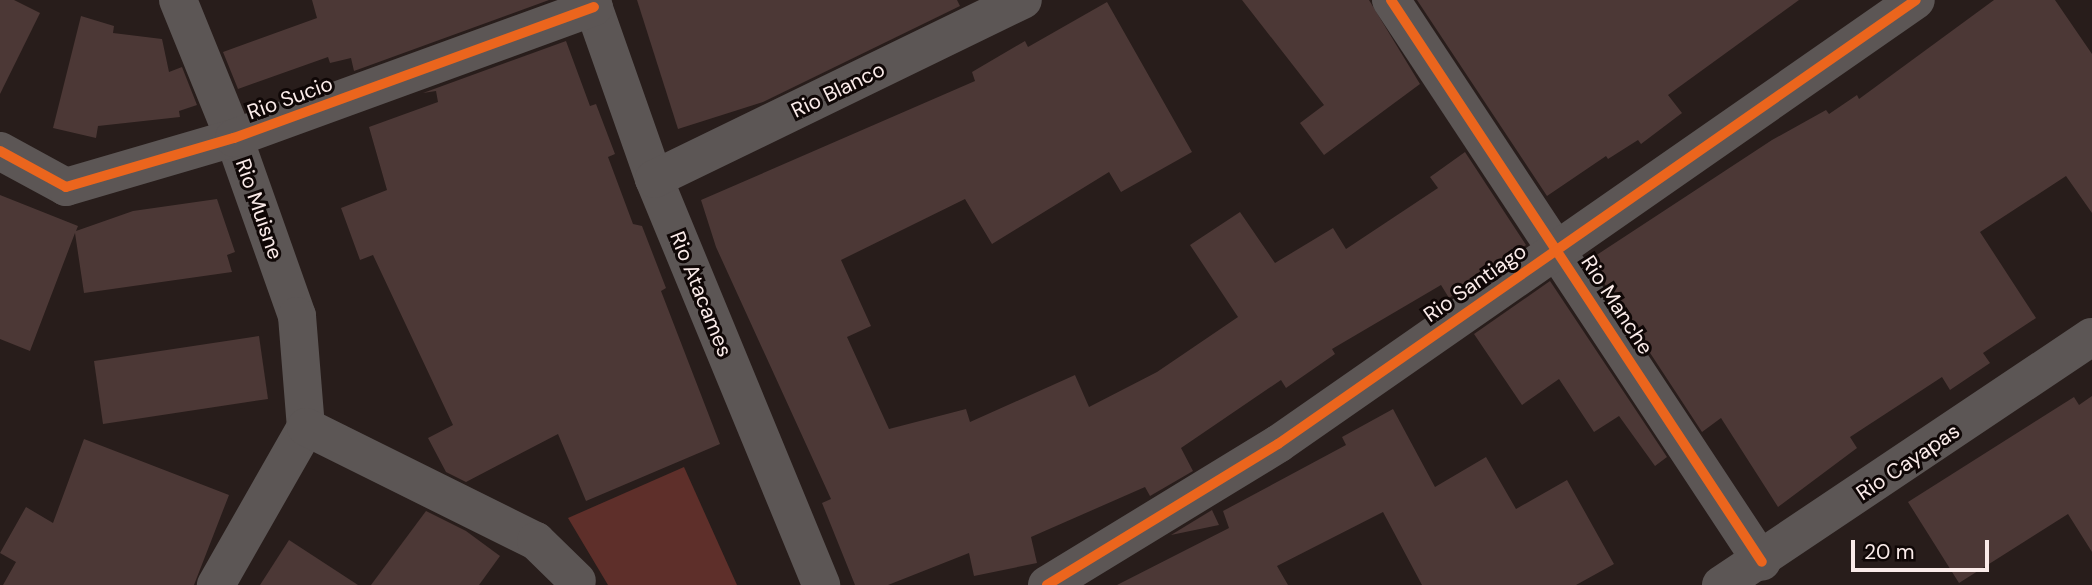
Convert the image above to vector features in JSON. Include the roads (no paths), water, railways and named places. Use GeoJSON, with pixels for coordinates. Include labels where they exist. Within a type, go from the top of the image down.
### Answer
{"type":"FeatureCollection","features":[{"type":"Feature","properties":{"kind":"street","name":"Rio Muisne"},"geometry":{"type":"LineString","coordinates":[[178,0],[234,138],[297,316],[306,427]]}},
{"type":"Feature","properties":{"kind":"street","name":"Rio Blanco"},"geometry":{"type":"LineString","coordinates":[[654,180],[1023,0]]}},
{"type":"Feature","properties":{"kind":"street","name":"Rio Manche"},"geometry":{"type":"LineString","coordinates":[[1391,0],[1558,249],[1762,562]]}},
{"type":"Feature","properties":{"kind":"street","name":"Rio Santiago"},"geometry":{"type":"LineString","coordinates":[[1047,585],[1278,444],[1916,0]]}},
{"type":"Feature","properties":{"kind":"street","name":"Rio Sucio"},"geometry":{"type":"LineString","coordinates":[[0,151],[66,187],[234,138],[592,4]]}},
{"type":"Feature","properties":{"kind":"street","name":"Rio Atacames"},"geometry":{"type":"LineString","coordinates":[[592,4],[654,180],[821,585]]}},
{"type":"Feature","properties":{"kind":"street","name":"Rio Cayapas"},"geometry":{"type":"LineString","coordinates":[[1721,585],[1762,562],[2092,337]]}},
{"type":"Feature","properties":{"kind":"street"},"geometry":{"type":"LineString","coordinates":[[216,585],[306,427],[536,541],[577,581]]}}]}
